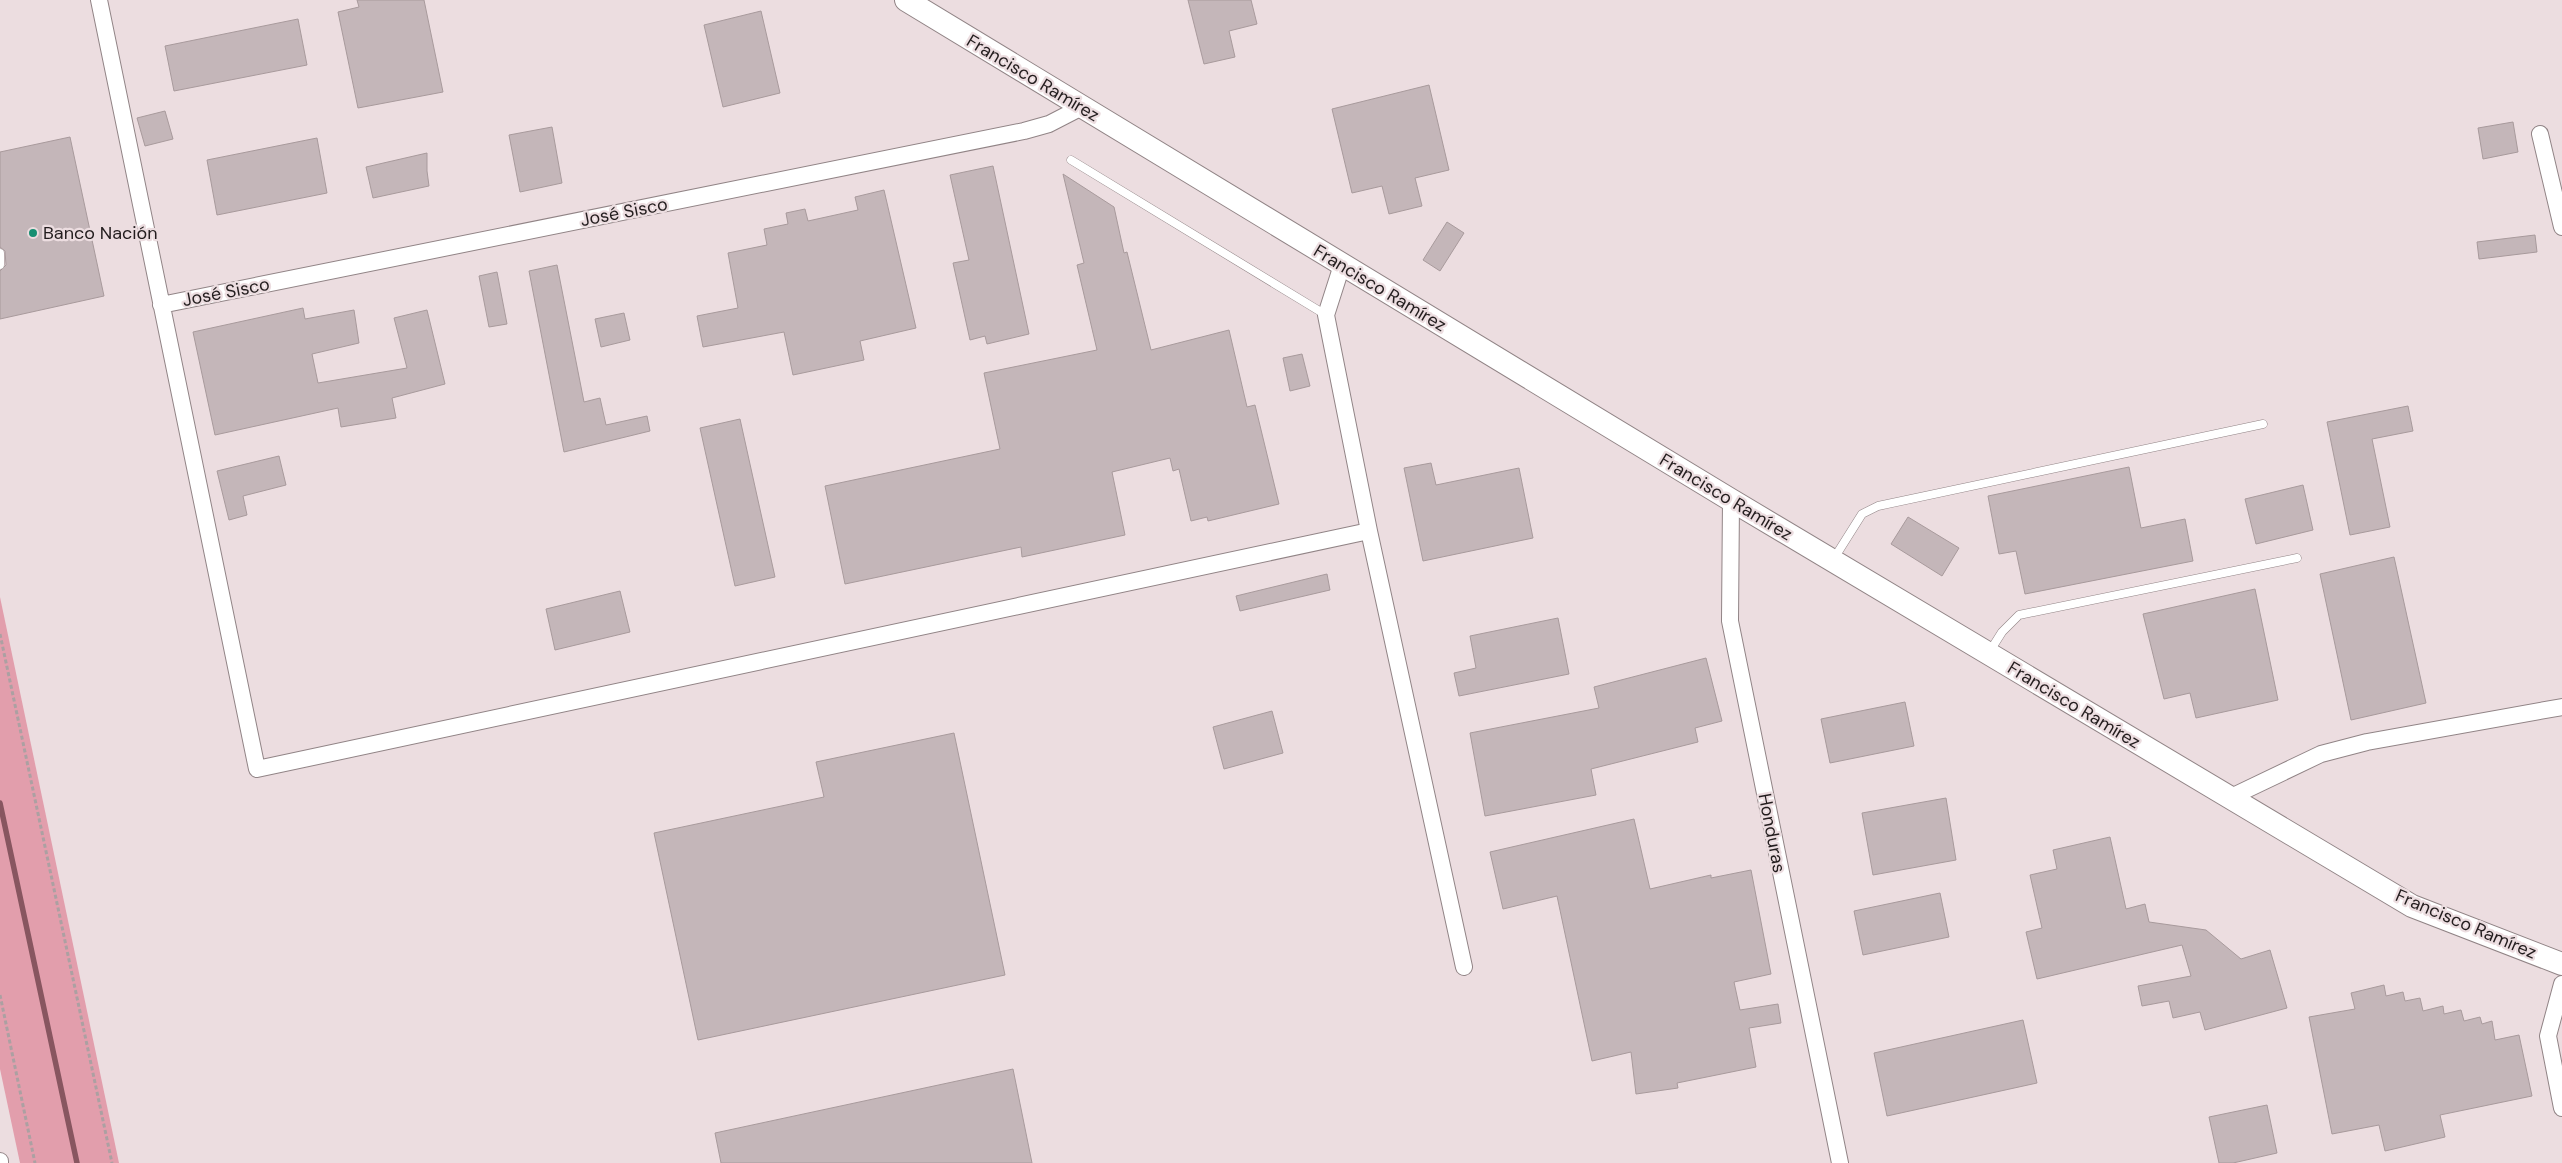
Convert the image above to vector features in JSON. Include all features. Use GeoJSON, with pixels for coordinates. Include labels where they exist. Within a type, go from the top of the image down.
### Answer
{"type":"FeatureCollection","features":[{"type":"Feature","properties":{"kind":"street"},"geometry":{"type":"LineString","coordinates":[[99,0],[257,769],[1370,531]]}},
{"type":"Feature","properties":{"kind":"street","name":"Francisco Ramírez"},"geometry":{"type":"LineString","coordinates":[[906,0],[1832,561],[2412,906],[2562,964]]}},
{"type":"Feature","properties":{"kind":"street","name":"José Sisco"},"geometry":{"type":"LineString","coordinates":[[161,305],[1024,132],[1049,124],[1082,107]]}},
{"type":"Feature","properties":{"kind":"street"},"geometry":{"type":"LineString","coordinates":[[2540,134],[2562,227]]}},
{"type":"Feature","properties":{"kind":"street"},"geometry":{"type":"LineString","coordinates":[[1342,265],[1326,315],[1370,531],[1464,967]]}},
{"type":"Feature","properties":{"kind":"street","name":"Honduras"},"geometry":{"type":"LineString","coordinates":[[1731,500],[1730,621],[1840,1163]]}},
{"type":"Feature","properties":{"kind":"street"},"geometry":{"type":"LineString","coordinates":[[2229,798],[2321,754],[2367,742],[2562,708]]}},
{"type":"Feature","properties":{"kind":"street"},"geometry":{"type":"LineString","coordinates":[[2562,984],[2548,1036],[2562,1108]]}},
{"type":"Feature","properties":{"kind":"lane"},"geometry":{"type":"LineString","coordinates":[[1071,160],[1326,315]]}},
{"type":"Feature","properties":{"kind":"lane"},"geometry":{"type":"LineString","coordinates":[[0,253],[0,265]]}},
{"type":"Feature","properties":{"kind":"lane"},"geometry":{"type":"LineString","coordinates":[[1832,561],[1862,514],[1878,506],[2263,424]]}},
{"type":"Feature","properties":{"kind":"lane"},"geometry":{"type":"LineString","coordinates":[[1988,654],[2002,632],[2018,615],[2297,558]]}},
{"type":"Feature","properties":{"kind":"path"},"geometry":{"type":"LineString","coordinates":[[0,634],[112,1163]]}},
{"type":"Feature","properties":{"kind":"path"},"geometry":{"type":"LineString","coordinates":[[0,995],[35,1163]]}},
{"type":"Feature","properties":{"kind":"shaded area"},"geometry":{"type":"Polygon","coordinates":[[[0,597],[119,1163],[20,1163],[0,1069],[0,597]]]}},
{"type":"Feature","properties":{"kind":"building"},"geometry":{"type":"Polygon","coordinates":[[[357,0],[424,0],[443,92],[358,108],[338,12],[359,7],[357,0]]]}},
{"type":"Feature","properties":{"kind":"building"},"geometry":{"type":"Polygon","coordinates":[[[1188,0],[1251,0],[1257,24],[1229,31],[1235,57],[1204,64],[1188,0]]]}},
{"type":"Feature","properties":{"kind":"building"},"geometry":{"type":"Polygon","coordinates":[[[761,11],[780,93],[723,107],[704,25],[761,11]]]}},
{"type":"Feature","properties":{"kind":"building"},"geometry":{"type":"Polygon","coordinates":[[[298,19],[307,65],[174,91],[165,46],[298,19]]]}},
{"type":"Feature","properties":{"kind":"building"},"geometry":{"type":"Polygon","coordinates":[[[1429,85],[1449,170],[1415,178],[1422,206],[1389,214],[1382,186],[1352,193],[1332,109],[1429,85]]]}},
{"type":"Feature","properties":{"kind":"building"},"geometry":{"type":"Polygon","coordinates":[[[165,111],[173,139],[145,146],[137,118],[165,111]]]}},
{"type":"Feature","properties":{"kind":"building"},"geometry":{"type":"Polygon","coordinates":[[[2513,122],[2518,152],[2483,159],[2478,128],[2513,122]]]}},
{"type":"Feature","properties":{"kind":"building"},"geometry":{"type":"Polygon","coordinates":[[[552,127],[562,183],[520,192],[509,135],[552,127]]]}},
{"type":"Feature","properties":{"kind":"building"},"geometry":{"type":"Polygon","coordinates":[[[70,137],[104,296],[0,319],[0,271],[6,265],[5,251],[0,247],[0,152],[70,137]]]}},
{"type":"Feature","properties":{"kind":"building"},"geometry":{"type":"Polygon","coordinates":[[[317,138],[327,193],[217,215],[207,160],[317,138]]]}},
{"type":"Feature","properties":{"kind":"building"},"geometry":{"type":"Polygon","coordinates":[[[427,153],[429,186],[373,198],[366,167],[427,153]]]}},
{"type":"Feature","properties":{"kind":"building"},"geometry":{"type":"Polygon","coordinates":[[[993,166],[1029,334],[987,344],[985,336],[970,340],[953,263],[969,260],[950,175],[993,166]]]}},
{"type":"Feature","properties":{"kind":"building"},"geometry":{"type":"Polygon","coordinates":[[[1063,174],[1114,207],[1124,253],[1127,252],[1151,350],[1229,330],[1247,407],[1255,405],[1279,504],[1208,521],[1207,517],[1191,521],[1179,469],[1173,471],[1170,458],[1112,472],[1125,535],[1022,557],[1021,547],[845,584],[825,486],[1000,449],[984,373],[1097,350],[1077,265],[1084,263],[1063,174]]]}},
{"type":"Feature","properties":{"kind":"building"},"geometry":{"type":"Polygon","coordinates":[[[884,190],[916,328],[860,341],[864,360],[793,375],[784,332],[703,347],[697,316],[738,308],[728,253],[767,245],[764,229],[788,224],[786,213],[805,209],[808,221],[858,210],[855,197],[884,190]]]}},
{"type":"Feature","properties":{"kind":"building"},"geometry":{"type":"Polygon","coordinates":[[[1447,222],[1464,233],[1440,271],[1423,260],[1447,222]]]}},
{"type":"Feature","properties":{"kind":"building"},"geometry":{"type":"Polygon","coordinates":[[[2535,235],[2537,252],[2479,259],[2477,242],[2535,235]]]}},
{"type":"Feature","properties":{"kind":"building"},"geometry":{"type":"Polygon","coordinates":[[[557,265],[584,402],[600,398],[606,425],[647,416],[650,431],[564,452],[529,271],[557,265]]]}},
{"type":"Feature","properties":{"kind":"building"},"geometry":{"type":"Polygon","coordinates":[[[497,272],[507,324],[489,327],[479,276],[497,272]]]}},
{"type":"Feature","properties":{"kind":"building"},"geometry":{"type":"Polygon","coordinates":[[[303,308],[305,319],[354,310],[359,343],[312,354],[318,383],[407,368],[394,318],[427,310],[445,384],[392,398],[396,418],[341,427],[338,408],[215,435],[193,332],[303,308]]]}},
{"type":"Feature","properties":{"kind":"building"},"geometry":{"type":"Polygon","coordinates":[[[624,313],[630,340],[601,347],[595,319],[624,313]]]}},
{"type":"Feature","properties":{"kind":"building"},"geometry":{"type":"Polygon","coordinates":[[[1302,354],[1310,386],[1290,391],[1283,358],[1302,354]]]}},
{"type":"Feature","properties":{"kind":"building"},"geometry":{"type":"Polygon","coordinates":[[[2408,406],[2413,431],[2372,439],[2390,527],[2350,535],[2327,422],[2408,406]]]}},
{"type":"Feature","properties":{"kind":"building"},"geometry":{"type":"Polygon","coordinates":[[[740,419],[775,577],[735,586],[700,428],[740,419]]]}},
{"type":"Feature","properties":{"kind":"building"},"geometry":{"type":"Polygon","coordinates":[[[279,456],[286,485],[243,496],[247,515],[229,520],[217,471],[279,456]]]}},
{"type":"Feature","properties":{"kind":"building"},"geometry":{"type":"Polygon","coordinates":[[[1431,463],[1436,485],[1519,468],[1533,538],[1423,561],[1404,468],[1431,463]]]}},
{"type":"Feature","properties":{"kind":"building"},"geometry":{"type":"Polygon","coordinates":[[[2129,467],[2141,528],[2185,519],[2193,561],[2025,594],[2016,551],[1999,554],[1988,496],[2129,467]]]}},
{"type":"Feature","properties":{"kind":"building"},"geometry":{"type":"Polygon","coordinates":[[[2303,485],[2313,530],[2256,544],[2245,499],[2303,485]]]}},
{"type":"Feature","properties":{"kind":"building"},"geometry":{"type":"Polygon","coordinates":[[[1908,517],[1959,548],[1942,576],[1891,544],[1908,517]]]}},
{"type":"Feature","properties":{"kind":"building"},"geometry":{"type":"Polygon","coordinates":[[[2394,557],[2426,703],[2351,720],[2320,574],[2394,557]]]}},
{"type":"Feature","properties":{"kind":"building"},"geometry":{"type":"Polygon","coordinates":[[[1327,574],[1330,590],[1240,611],[1236,596],[1327,574]]]}},
{"type":"Feature","properties":{"kind":"building"},"geometry":{"type":"Polygon","coordinates":[[[2255,589],[2278,700],[2196,718],[2190,693],[2164,699],[2143,614],[2255,589]]]}},
{"type":"Feature","properties":{"kind":"building"},"geometry":{"type":"Polygon","coordinates":[[[620,591],[630,632],[555,650],[546,609],[620,591]]]}},
{"type":"Feature","properties":{"kind":"building"},"geometry":{"type":"Polygon","coordinates":[[[1558,618],[1569,674],[1459,696],[1454,673],[1476,668],[1470,636],[1558,618]]]}},
{"type":"Feature","properties":{"kind":"building"},"geometry":{"type":"Polygon","coordinates":[[[1706,658],[1722,721],[1695,728],[1698,742],[1591,769],[1596,795],[1485,816],[1470,733],[1599,708],[1594,687],[1706,658]]]}},
{"type":"Feature","properties":{"kind":"building"},"geometry":{"type":"Polygon","coordinates":[[[1905,702],[1914,746],[1830,763],[1821,719],[1905,702]]]}},
{"type":"Feature","properties":{"kind":"building"},"geometry":{"type":"Polygon","coordinates":[[[1272,711],[1283,753],[1224,769],[1213,727],[1272,711]]]}},
{"type":"Feature","properties":{"kind":"building"},"geometry":{"type":"Polygon","coordinates":[[[954,733],[1005,975],[698,1040],[654,833],[824,797],[816,762],[954,733]]]}},
{"type":"Feature","properties":{"kind":"building"},"geometry":{"type":"Polygon","coordinates":[[[1946,798],[1956,860],[1873,875],[1862,813],[1946,798]]]}},
{"type":"Feature","properties":{"kind":"building"},"geometry":{"type":"Polygon","coordinates":[[[1634,819],[1650,889],[1711,875],[1711,878],[1751,870],[1771,974],[1734,982],[1740,1010],[1778,1004],[1781,1023],[1749,1028],[1756,1067],[1677,1083],[1678,1088],[1636,1094],[1631,1052],[1592,1061],[1557,896],[1503,909],[1490,852],[1634,819]]]}},
{"type":"Feature","properties":{"kind":"building"},"geometry":{"type":"Polygon","coordinates":[[[2110,837],[2126,909],[2145,904],[2149,922],[2206,930],[2241,959],[2270,950],[2287,1008],[2205,1030],[2200,1012],[2173,1018],[2169,1001],[2142,1006],[2138,986],[2191,976],[2182,945],[2037,979],[2026,932],[2042,928],[2030,875],[2057,869],[2053,850],[2110,837]]]}},
{"type":"Feature","properties":{"kind":"building"},"geometry":{"type":"Polygon","coordinates":[[[1940,893],[1949,937],[1863,955],[1854,911],[1940,893]]]}},
{"type":"Feature","properties":{"kind":"building"},"geometry":{"type":"Polygon","coordinates":[[[2384,985],[2386,996],[2403,992],[2405,1001],[2420,998],[2423,1011],[2443,1006],[2444,1014],[2461,1010],[2464,1021],[2480,1017],[2482,1024],[2492,1021],[2495,1040],[2519,1035],[2532,1096],[2440,1115],[2445,1137],[2385,1151],[2379,1125],[2332,1134],[2309,1017],[2355,1009],[2351,993],[2384,985]]]}},
{"type":"Feature","properties":{"kind":"building"},"geometry":{"type":"Polygon","coordinates":[[[2023,1020],[2037,1083],[1887,1116],[1874,1053],[2023,1020]]]}},
{"type":"Feature","properties":{"kind":"building"},"geometry":{"type":"Polygon","coordinates":[[[1013,1069],[1032,1163],[721,1163],[715,1133],[1013,1069]]]}},
{"type":"Feature","properties":{"kind":"building"},"geometry":{"type":"Polygon","coordinates":[[[2267,1105],[2277,1153],[2233,1163],[2219,1163],[2209,1117],[2267,1105]]]}},
{"type":"Feature","properties":{"kind":"waterway"},"geometry":{"type":"LineString","coordinates":[[0,803],[77,1163]]}},
{"type":"Feature","properties":{"kind":"place","name":"Banco Nación"},"geometry":{"type":"Point","coordinates":[33,233]}}]}
